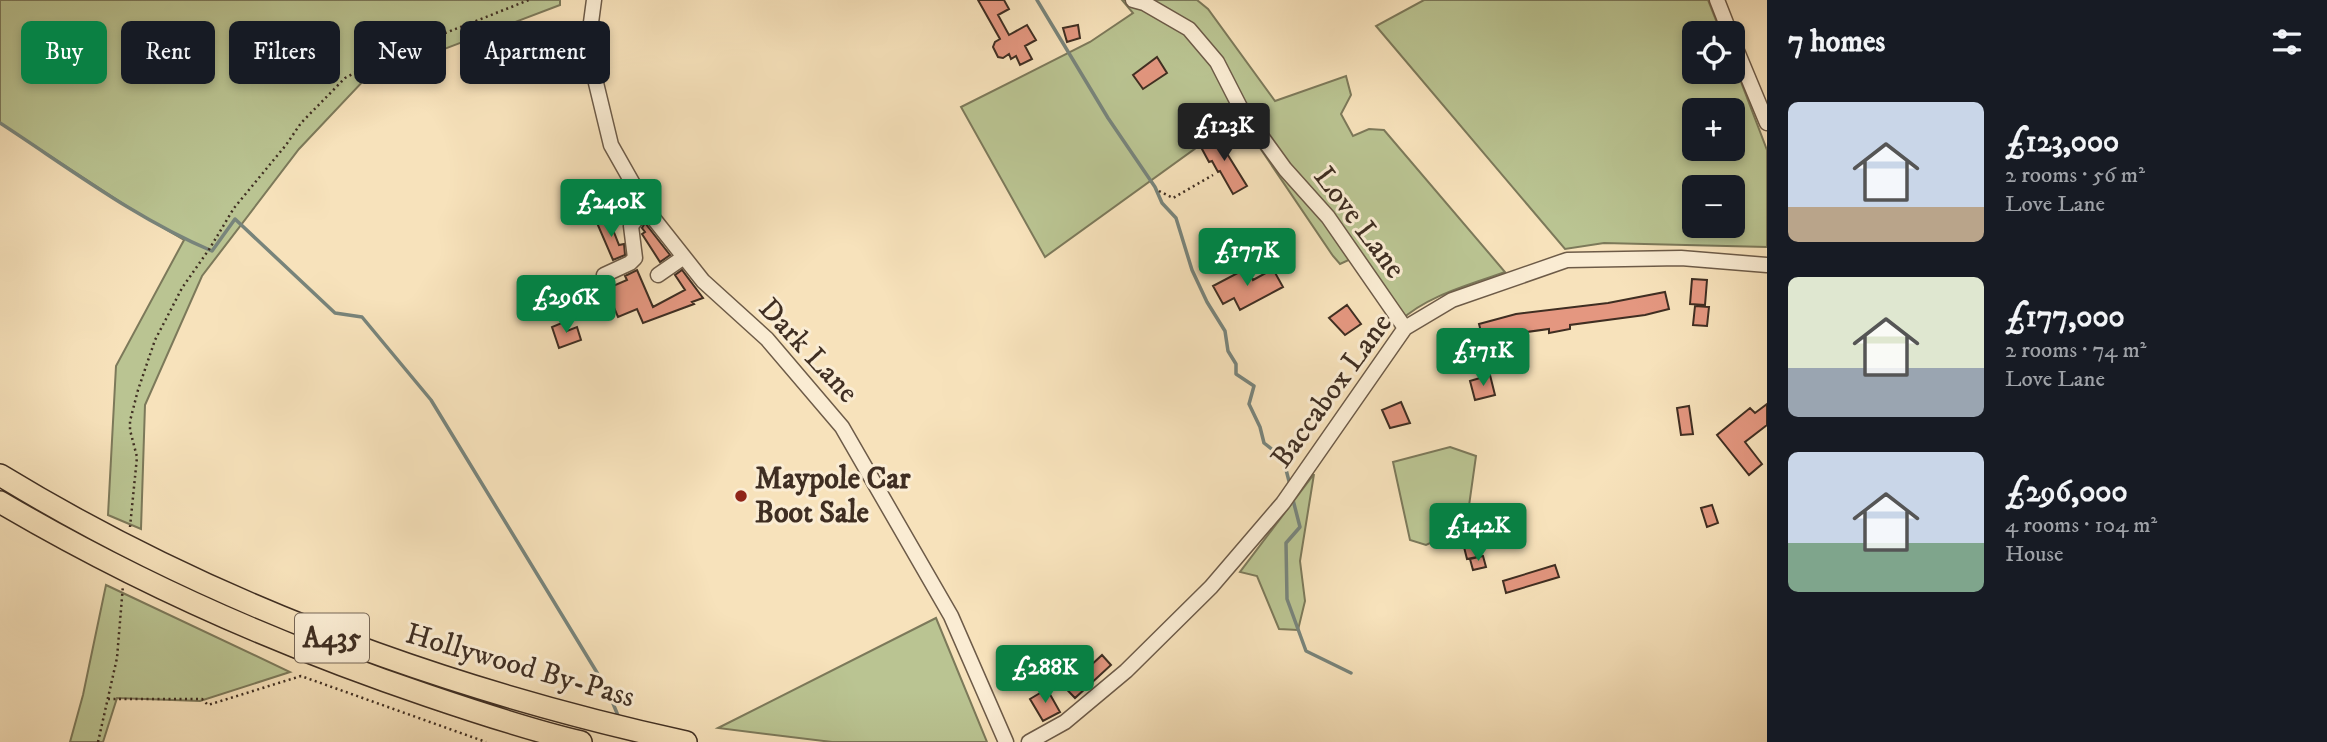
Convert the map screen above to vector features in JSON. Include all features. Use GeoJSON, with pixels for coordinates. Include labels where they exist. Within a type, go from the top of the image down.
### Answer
{"type":"FeatureCollection","features":[{"type":"Feature","properties":{"kind":"highway","name":"Hollywood By-Pass"},"geometry":{"type":"LineString","coordinates":[[0,475],[128,546],[301,626],[478,689],[568,715],[686,742]]}},
{"type":"Feature","properties":{"kind":"highway","name":"Hollywood By-Pass"},"geometry":{"type":"LineString","coordinates":[[0,502],[124,571],[284,643],[472,711],[581,742]]}},
{"type":"Feature","properties":{"kind":"street","name":"Dark Lane"},"geometry":{"type":"LineString","coordinates":[[594,0],[590,30],[596,83],[611,145],[646,207],[703,281],[767,340],[842,426],[951,616],[1006,742]]}},
{"type":"Feature","properties":{"kind":"street","name":"Love Lane"},"geometry":{"type":"LineString","coordinates":[[1133,0],[1144,3],[1189,29],[1217,62],[1240,107],[1285,169],[1328,217],[1405,328]]}},
{"type":"Feature","properties":{"kind":"street"},"geometry":{"type":"LineString","coordinates":[[1717,0],[1725,21]]}},
{"type":"Feature","properties":{"kind":"street"},"geometry":{"type":"LineString","coordinates":[[1745,70],[1767,123]]}},
{"type":"Feature","properties":{"kind":"street"},"geometry":{"type":"LineString","coordinates":[[604,275],[635,258],[631,226],[646,207]]}},
{"type":"Feature","properties":{"kind":"street"},"geometry":{"type":"LineString","coordinates":[[658,275],[684,257]]}},
{"type":"Feature","properties":{"kind":"street","name":"Baccabox Lane"},"geometry":{"type":"LineString","coordinates":[[1029,742],[1065,722],[1126,671],[1211,587],[1283,503],[1405,328],[1452,300],[1567,260],[1681,258],[1767,265]]}},
{"type":"Feature","properties":{"kind":"path"},"geometry":{"type":"LineString","coordinates":[[128,546],[137,471],[130,421],[138,390],[155,340],[182,288],[234,208],[301,123],[345,78],[382,58],[529,0]]}},
{"type":"Feature","properties":{"kind":"path"},"geometry":{"type":"LineString","coordinates":[[1158,191],[1172,198],[1213,175]]}},
{"type":"Feature","properties":{"kind":"path"},"geometry":{"type":"LineString","coordinates":[[98,742],[117,658],[124,571]]}},
{"type":"Feature","properties":{"kind":"path"},"geometry":{"type":"LineString","coordinates":[[108,699],[202,699],[208,705],[301,676],[486,742]]}},
{"type":"Feature","properties":{"kind":"green space"},"geometry":{"type":"Polygon","coordinates":[[[0,0],[560,0],[560,5],[518,21],[460,21],[460,43],[446,48],[446,21],[354,21],[354,84],[360,84],[299,149],[202,276],[145,405],[141,529],[108,515],[116,366],[184,240],[128,207],[0,123],[0,0]]]}},
{"type":"Feature","properties":{"kind":"green space"},"geometry":{"type":"Polygon","coordinates":[[[1122,0],[1197,0],[1208,9],[1275,101],[1346,76],[1351,95],[1341,114],[1353,136],[1369,129],[1384,130],[1505,272],[1436,297],[1400,321],[1355,257],[1340,264],[1333,256],[1239,117],[1045,257],[961,107],[1090,42],[1133,13],[1122,0]]]}},
{"type":"Feature","properties":{"kind":"green space"},"geometry":{"type":"Polygon","coordinates":[[[1424,0],[1708,0],[1716,21],[1682,21],[1682,84],[1742,84],[1767,150],[1767,247],[1604,243],[1565,249],[1376,26],[1424,0]]]}},
{"type":"Feature","properties":{"kind":"green space"},"geometry":{"type":"Polygon","coordinates":[[[1450,447],[1476,456],[1466,527],[1426,545],[1410,540],[1393,462],[1450,447]]]}},
{"type":"Feature","properties":{"kind":"green space"},"geometry":{"type":"Polygon","coordinates":[[[1314,474],[1300,561],[1305,601],[1298,630],[1279,629],[1257,576],[1240,572],[1314,474]]]}},
{"type":"Feature","properties":{"kind":"green space"},"geometry":{"type":"Polygon","coordinates":[[[106,585],[290,672],[200,701],[117,698],[103,742],[70,742],[83,695],[106,585]]]}},
{"type":"Feature","properties":{"kind":"green space"},"geometry":{"type":"Polygon","coordinates":[[[936,618],[987,742],[832,742],[718,728],[936,618]]]}},
{"type":"Feature","properties":{"kind":"building"},"geometry":{"type":"Polygon","coordinates":[[[978,0],[1004,0],[1009,9],[998,15],[1009,35],[1027,25],[1036,40],[1025,46],[1032,59],[1020,65],[1016,56],[1011,59],[1009,54],[1003,58],[998,57],[993,47],[1000,39],[978,0]]]}},
{"type":"Feature","properties":{"kind":"building"},"geometry":{"type":"Polygon","coordinates":[[[1078,25],[1080,38],[1067,42],[1063,28],[1078,25]]]}},
{"type":"Feature","properties":{"kind":"building"},"geometry":{"type":"Polygon","coordinates":[[[1157,57],[1167,73],[1143,89],[1133,75],[1157,57]]]}},
{"type":"Feature","properties":{"kind":"building"},"geometry":{"type":"Polygon","coordinates":[[[1215,134],[1217,138],[1221,135],[1229,150],[1226,152],[1247,186],[1233,194],[1220,171],[1218,172],[1212,161],[1209,162],[1202,149],[1207,146],[1204,141],[1215,134]]]}},
{"type":"Feature","properties":{"kind":"building"},"geometry":{"type":"Polygon","coordinates":[[[608,217],[619,245],[624,244],[625,255],[613,260],[597,223],[608,217]]]}},
{"type":"Feature","properties":{"kind":"building"},"geometry":{"type":"Polygon","coordinates":[[[645,223],[670,255],[660,262],[642,234],[645,232],[642,228],[645,223]]]}},
{"type":"Feature","properties":{"kind":"building"},"geometry":{"type":"Polygon","coordinates":[[[1247,268],[1253,280],[1273,269],[1283,287],[1240,310],[1234,298],[1223,304],[1213,286],[1247,268]]]}},
{"type":"Feature","properties":{"kind":"building"},"geometry":{"type":"Polygon","coordinates":[[[637,270],[653,307],[685,290],[675,275],[682,270],[703,298],[643,323],[637,309],[618,317],[606,289],[627,280],[625,276],[637,270]]]}},
{"type":"Feature","properties":{"kind":"building"},"geometry":{"type":"Polygon","coordinates":[[[1692,279],[1707,280],[1705,305],[1690,304],[1692,279]]]}},
{"type":"Feature","properties":{"kind":"building"},"geometry":{"type":"Polygon","coordinates":[[[1665,292],[1669,309],[1570,325],[1570,329],[1549,333],[1549,329],[1512,334],[1514,341],[1498,345],[1497,339],[1484,343],[1479,324],[1516,314],[1608,303],[1665,292]]]}},
{"type":"Feature","properties":{"kind":"building"},"geometry":{"type":"Polygon","coordinates":[[[1347,305],[1361,324],[1345,335],[1329,318],[1347,305]]]}},
{"type":"Feature","properties":{"kind":"building"},"geometry":{"type":"Polygon","coordinates":[[[1695,306],[1709,307],[1707,326],[1693,325],[1695,306]]]}},
{"type":"Feature","properties":{"kind":"building"},"geometry":{"type":"Polygon","coordinates":[[[564,322],[567,331],[577,327],[581,340],[559,348],[552,327],[564,322]]]}},
{"type":"Feature","properties":{"kind":"building"},"geometry":{"type":"Polygon","coordinates":[[[1490,375],[1495,395],[1475,400],[1470,381],[1490,375]]]}},
{"type":"Feature","properties":{"kind":"building"},"geometry":{"type":"Polygon","coordinates":[[[1401,402],[1410,423],[1390,428],[1382,410],[1401,402]]]}},
{"type":"Feature","properties":{"kind":"building"},"geometry":{"type":"Polygon","coordinates":[[[1767,404],[1767,425],[1745,442],[1762,464],[1749,475],[1717,435],[1750,408],[1755,413],[1767,404]]]}},
{"type":"Feature","properties":{"kind":"building"},"geometry":{"type":"Polygon","coordinates":[[[1689,406],[1693,434],[1681,435],[1677,408],[1689,406]]]}},
{"type":"Feature","properties":{"kind":"building"},"geometry":{"type":"Polygon","coordinates":[[[1712,505],[1718,523],[1707,527],[1701,508],[1712,505]]]}},
{"type":"Feature","properties":{"kind":"building"},"geometry":{"type":"Polygon","coordinates":[[[1473,541],[1477,557],[1467,559],[1463,543],[1473,541]]]}},
{"type":"Feature","properties":{"kind":"building"},"geometry":{"type":"Polygon","coordinates":[[[1483,556],[1486,567],[1473,570],[1470,559],[1483,556]]]}},
{"type":"Feature","properties":{"kind":"building"},"geometry":{"type":"Polygon","coordinates":[[[1555,565],[1559,577],[1506,593],[1503,581],[1555,565]]]}},
{"type":"Feature","properties":{"kind":"building"},"geometry":{"type":"Polygon","coordinates":[[[1102,655],[1111,665],[1075,698],[1056,678],[1064,671],[1074,681],[1102,655]]]}},
{"type":"Feature","properties":{"kind":"building"},"geometry":{"type":"Polygon","coordinates":[[[1047,689],[1060,712],[1043,721],[1030,699],[1047,689]]]}},
{"type":"Feature","properties":{"kind":"waterway"},"geometry":{"type":"LineString","coordinates":[[1037,0],[1108,118],[1155,187],[1162,203],[1176,218],[1192,270],[1225,331],[1228,351],[1236,364],[1236,374],[1254,386],[1249,404],[1264,443],[1283,458],[1290,485]]}},
{"type":"Feature","properties":{"kind":"waterway"},"geometry":{"type":"LineString","coordinates":[[0,123],[130,208],[212,251],[235,219],[335,313],[362,317],[431,400],[607,689],[619,718]]}},
{"type":"Feature","properties":{"kind":"waterway"},"geometry":{"type":"LineString","coordinates":[[1292,496],[1300,527],[1286,543],[1287,599],[1306,651],[1351,673]]}},
{"type":"Feature","properties":{"kind":"place","name":"Maypole Car Boot Sale"},"geometry":{"type":"Point","coordinates":[741,496]}}]}
